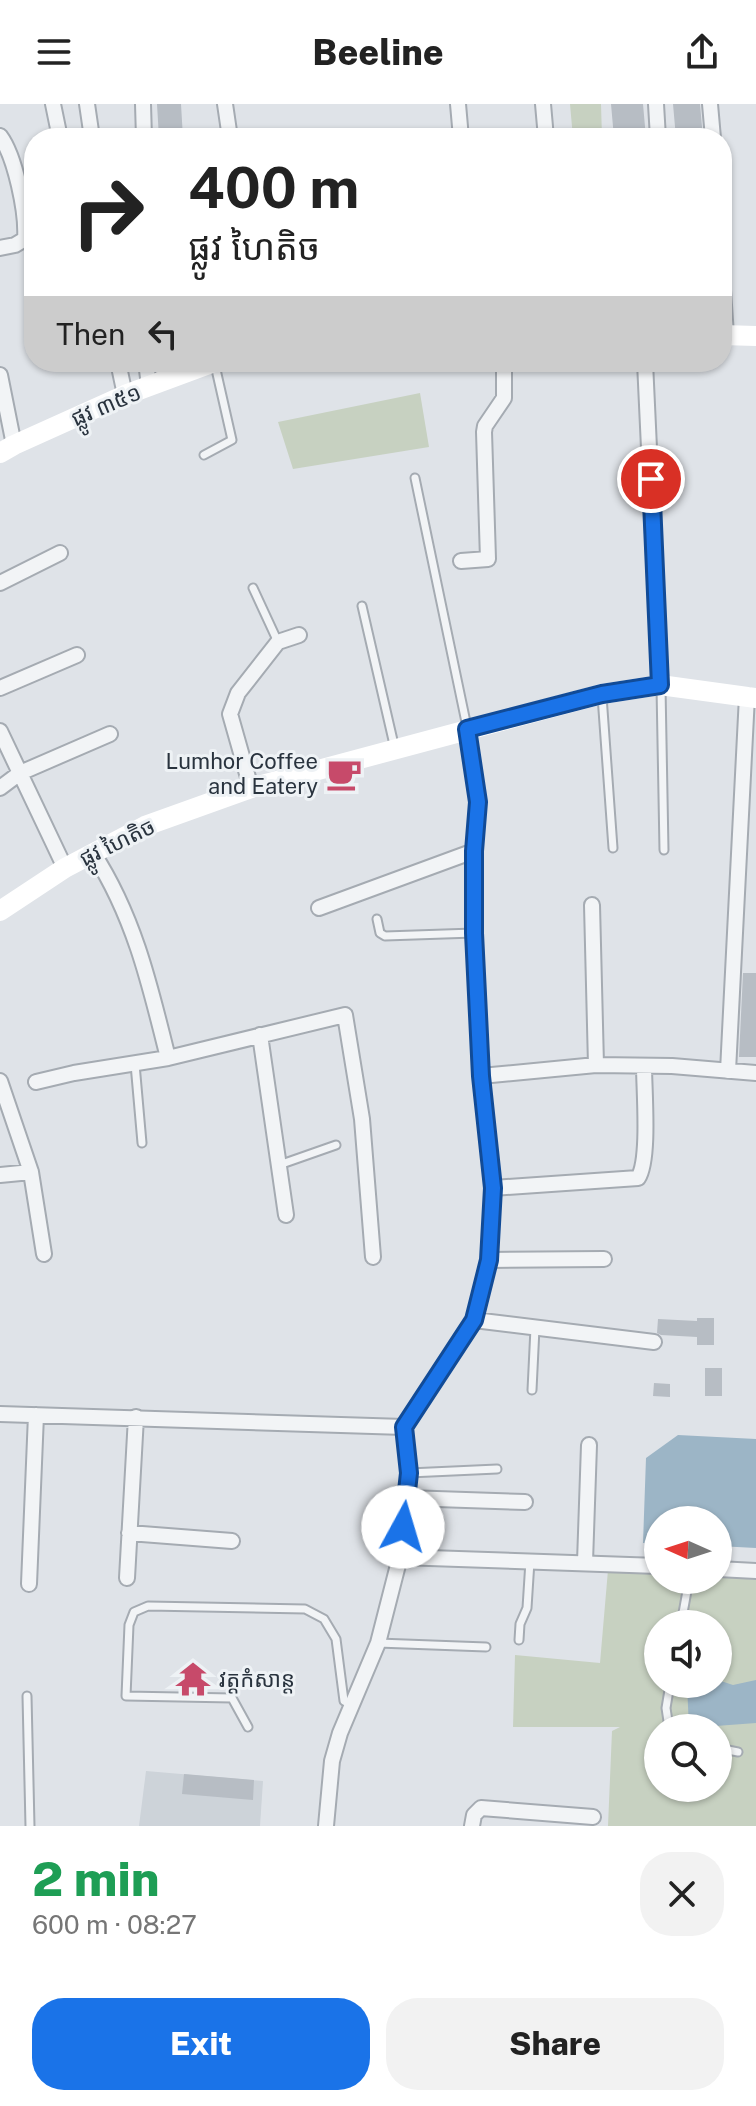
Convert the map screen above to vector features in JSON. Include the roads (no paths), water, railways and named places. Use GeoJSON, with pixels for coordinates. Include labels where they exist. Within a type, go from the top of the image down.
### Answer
{"type":"FeatureCollection","features":[{"type":"Feature","properties":{"kind":"street"},"geometry":{"type":"LineString","coordinates":[[53,104],[58,128]]}},
{"type":"Feature","properties":{"kind":"street"},"geometry":{"type":"LineString","coordinates":[[87,104],[91,128]]}},
{"type":"Feature","properties":{"kind":"street"},"geometry":{"type":"LineString","coordinates":[[143,104],[144,128]]}},
{"type":"Feature","properties":{"kind":"street"},"geometry":{"type":"LineString","coordinates":[[225,104],[229,128]]}},
{"type":"Feature","properties":{"kind":"street"},"geometry":{"type":"LineString","coordinates":[[458,104],[460,128]]}},
{"type":"Feature","properties":{"kind":"street"},"geometry":{"type":"LineString","coordinates":[[543,104],[545,128]]}},
{"type":"Feature","properties":{"kind":"street"},"geometry":{"type":"LineString","coordinates":[[656,104],[657,128]]}},
{"type":"Feature","properties":{"kind":"street"},"geometry":{"type":"LineString","coordinates":[[710,104],[712,128]]}},
{"type":"Feature","properties":{"kind":"street"},"geometry":{"type":"LineString","coordinates":[[0,136],[10,156],[24,217]]}},
{"type":"Feature","properties":{"kind":"street"},"geometry":{"type":"LineString","coordinates":[[0,248],[24,240]]}},
{"type":"Feature","properties":{"kind":"street"},"geometry":{"type":"LineString","coordinates":[[732,335],[756,336]]}},
{"type":"Feature","properties":{"kind":"street"},"geometry":{"type":"LineString","coordinates":[[120,372],[125,395]]}},
{"type":"Feature","properties":{"kind":"street"},"geometry":{"type":"LineString","coordinates":[[147,372],[149,386]]}},
{"type":"Feature","properties":{"kind":"street","name":"ផ្លូវ ៣៥១"},"geometry":{"type":"LineString","coordinates":[[7,449],[125,395],[187,372]]}},
{"type":"Feature","properties":{"kind":"street"},"geometry":{"type":"LineString","coordinates":[[461,561],[488,559],[484,432],[504,398],[504,372]]}},
{"type":"Feature","properties":{"kind":"street"},"geometry":{"type":"LineString","coordinates":[[645,372],[660,685]]}},
{"type":"Feature","properties":{"kind":"street"},"geometry":{"type":"LineString","coordinates":[[0,375],[7,449]]}},
{"type":"Feature","properties":{"kind":"street"},"geometry":{"type":"LineString","coordinates":[[0,583],[60,553]]}},
{"type":"Feature","properties":{"kind":"street"},"geometry":{"type":"LineString","coordinates":[[251,788],[230,714],[238,693],[278,642],[299,635]]}},
{"type":"Feature","properties":{"kind":"street"},"geometry":{"type":"LineString","coordinates":[[0,688],[77,655]]}},
{"type":"Feature","properties":{"kind":"street","name":"ផ្លូវ ហៃតិច"},"geometry":{"type":"LineString","coordinates":[[0,911],[65,868],[145,826],[251,788],[602,694],[660,685],[752,697]]}},
{"type":"Feature","properties":{"kind":"street"},"geometry":{"type":"LineString","coordinates":[[728,1071],[752,697]]}},
{"type":"Feature","properties":{"kind":"street"},"geometry":{"type":"LineString","coordinates":[[326,1826],[332,1761],[340,1733],[378,1643],[400,1557],[409,1473],[404,1427],[474,1320],[489,1260],[493,1188],[481,1076],[474,933],[474,851],[478,802],[467,729]]}},
{"type":"Feature","properties":{"kind":"street"},"geometry":{"type":"LineString","coordinates":[[0,731],[65,868]]}},
{"type":"Feature","properties":{"kind":"street"},"geometry":{"type":"LineString","coordinates":[[0,788],[20,773],[110,734]]}},
{"type":"Feature","properties":{"kind":"street"},"geometry":{"type":"LineString","coordinates":[[319,908],[474,851]]}},
{"type":"Feature","properties":{"kind":"street"},"geometry":{"type":"LineString","coordinates":[[93,853],[127,916],[143,958],[168,1058]]}},
{"type":"Feature","properties":{"kind":"street"},"geometry":{"type":"LineString","coordinates":[[592,905],[596,1065]]}},
{"type":"Feature","properties":{"kind":"street"},"geometry":{"type":"LineString","coordinates":[[36,1082],[168,1058],[345,1015],[362,1119],[373,1257]]}},
{"type":"Feature","properties":{"kind":"street"},"geometry":{"type":"LineString","coordinates":[[260,1035],[286,1215]]}},
{"type":"Feature","properties":{"kind":"street"},"geometry":{"type":"LineString","coordinates":[[481,1076],[596,1065],[756,1073]]}},
{"type":"Feature","properties":{"kind":"street"},"geometry":{"type":"LineString","coordinates":[[493,1188],[638,1178],[643,1171],[644,1066]]}},
{"type":"Feature","properties":{"kind":"street"},"geometry":{"type":"LineString","coordinates":[[0,1081],[31,1172],[44,1254]]}},
{"type":"Feature","properties":{"kind":"street"},"geometry":{"type":"LineString","coordinates":[[0,1175],[31,1172]]}},
{"type":"Feature","properties":{"kind":"street"},"geometry":{"type":"LineString","coordinates":[[489,1260],[604,1259]]}},
{"type":"Feature","properties":{"kind":"street"},"geometry":{"type":"LineString","coordinates":[[474,1320],[654,1342]]}},
{"type":"Feature","properties":{"kind":"street"},"geometry":{"type":"LineString","coordinates":[[0,1414],[404,1427]]}},
{"type":"Feature","properties":{"kind":"street"},"geometry":{"type":"LineString","coordinates":[[29,1584],[36,1415]]}},
{"type":"Feature","properties":{"kind":"street"},"geometry":{"type":"LineString","coordinates":[[127,1578],[136,1417]]}},
{"type":"Feature","properties":{"kind":"street"},"geometry":{"type":"LineString","coordinates":[[585,1562],[589,1445]]}},
{"type":"Feature","properties":{"kind":"street"},"geometry":{"type":"LineString","coordinates":[[407,1498],[525,1502]]}},
{"type":"Feature","properties":{"kind":"street"},"geometry":{"type":"LineString","coordinates":[[129,1533],[232,1541]]}},
{"type":"Feature","properties":{"kind":"street"},"geometry":{"type":"LineString","coordinates":[[400,1557],[644,1565]]}},
{"type":"Feature","properties":{"kind":"street"},"geometry":{"type":"LineString","coordinates":[[732,1570],[756,1571]]}},
{"type":"Feature","properties":{"kind":"street"},"geometry":{"type":"LineString","coordinates":[[472,1826],[474,1815],[481,1808],[593,1817]]}},
{"type":"Feature","properties":{"kind":"lane"},"geometry":{"type":"LineString","coordinates":[[204,455],[232,440],[216,372]]}},
{"type":"Feature","properties":{"kind":"lane"},"geometry":{"type":"LineString","coordinates":[[415,478],[467,729]]}},
{"type":"Feature","properties":{"kind":"lane"},"geometry":{"type":"LineString","coordinates":[[253,588],[278,642]]}},
{"type":"Feature","properties":{"kind":"lane"},"geometry":{"type":"LineString","coordinates":[[362,606],[395,751]]}},
{"type":"Feature","properties":{"kind":"lane"},"geometry":{"type":"LineString","coordinates":[[660,685],[664,850]]}},
{"type":"Feature","properties":{"kind":"lane"},"geometry":{"type":"LineString","coordinates":[[602,694],[613,848]]}},
{"type":"Feature","properties":{"kind":"lane"},"geometry":{"type":"LineString","coordinates":[[377,919],[380,933],[385,936],[474,933]]}},
{"type":"Feature","properties":{"kind":"lane"},"geometry":{"type":"LineString","coordinates":[[135,1062],[142,1143]]}},
{"type":"Feature","properties":{"kind":"lane"},"geometry":{"type":"LineString","coordinates":[[279,1165],[336,1145]]}},
{"type":"Feature","properties":{"kind":"lane"},"geometry":{"type":"LineString","coordinates":[[532,1390],[535,1328]]}},
{"type":"Feature","properties":{"kind":"lane"},"geometry":{"type":"LineString","coordinates":[[409,1473],[497,1469]]}},
{"type":"Feature","properties":{"kind":"lane"},"geometry":{"type":"LineString","coordinates":[[519,1640],[520,1624],[527,1608],[530,1561]]}},
{"type":"Feature","properties":{"kind":"lane"},"geometry":{"type":"LineString","coordinates":[[248,1727],[232,1698],[126,1696],[129,1625],[134,1612],[148,1606],[305,1609],[324,1619],[336,1639],[344,1701],[353,1706]]}},
{"type":"Feature","properties":{"kind":"lane"},"geometry":{"type":"LineString","coordinates":[[378,1643],[486,1647]]}},
{"type":"Feature","properties":{"kind":"lane"},"geometry":{"type":"LineString","coordinates":[[27,1696],[30,1826]]}},
{"type":"Feature","properties":{"kind":"lane"},"geometry":{"type":"LineString","coordinates":[[732,1751],[738,1752]]}},
{"type":"Feature","properties":{"kind":"water"},"geometry":{"type":"Polygon","coordinates":[[[678,1435],[756,1439],[756,1548],[732,1547],[732,1506],[644,1506],[646,1458],[678,1435]]]}},
{"type":"Feature","properties":{"kind":"water"},"geometry":{"type":"Polygon","coordinates":[[[756,1680],[756,1723],[732,1725],[732,1714],[688,1714],[688,1698],[732,1698],[732,1685],[756,1680]]]}},
{"type":"Feature","properties":{"kind":"place","name":"Lumhor Coffee and Eatery"},"geometry":{"type":"Point","coordinates":[344,774]}},
{"type":"Feature","properties":{"kind":"place","name":"វត្តកំសាន្ត"},"geometry":{"type":"Point","coordinates":[193,1679]}}]}
